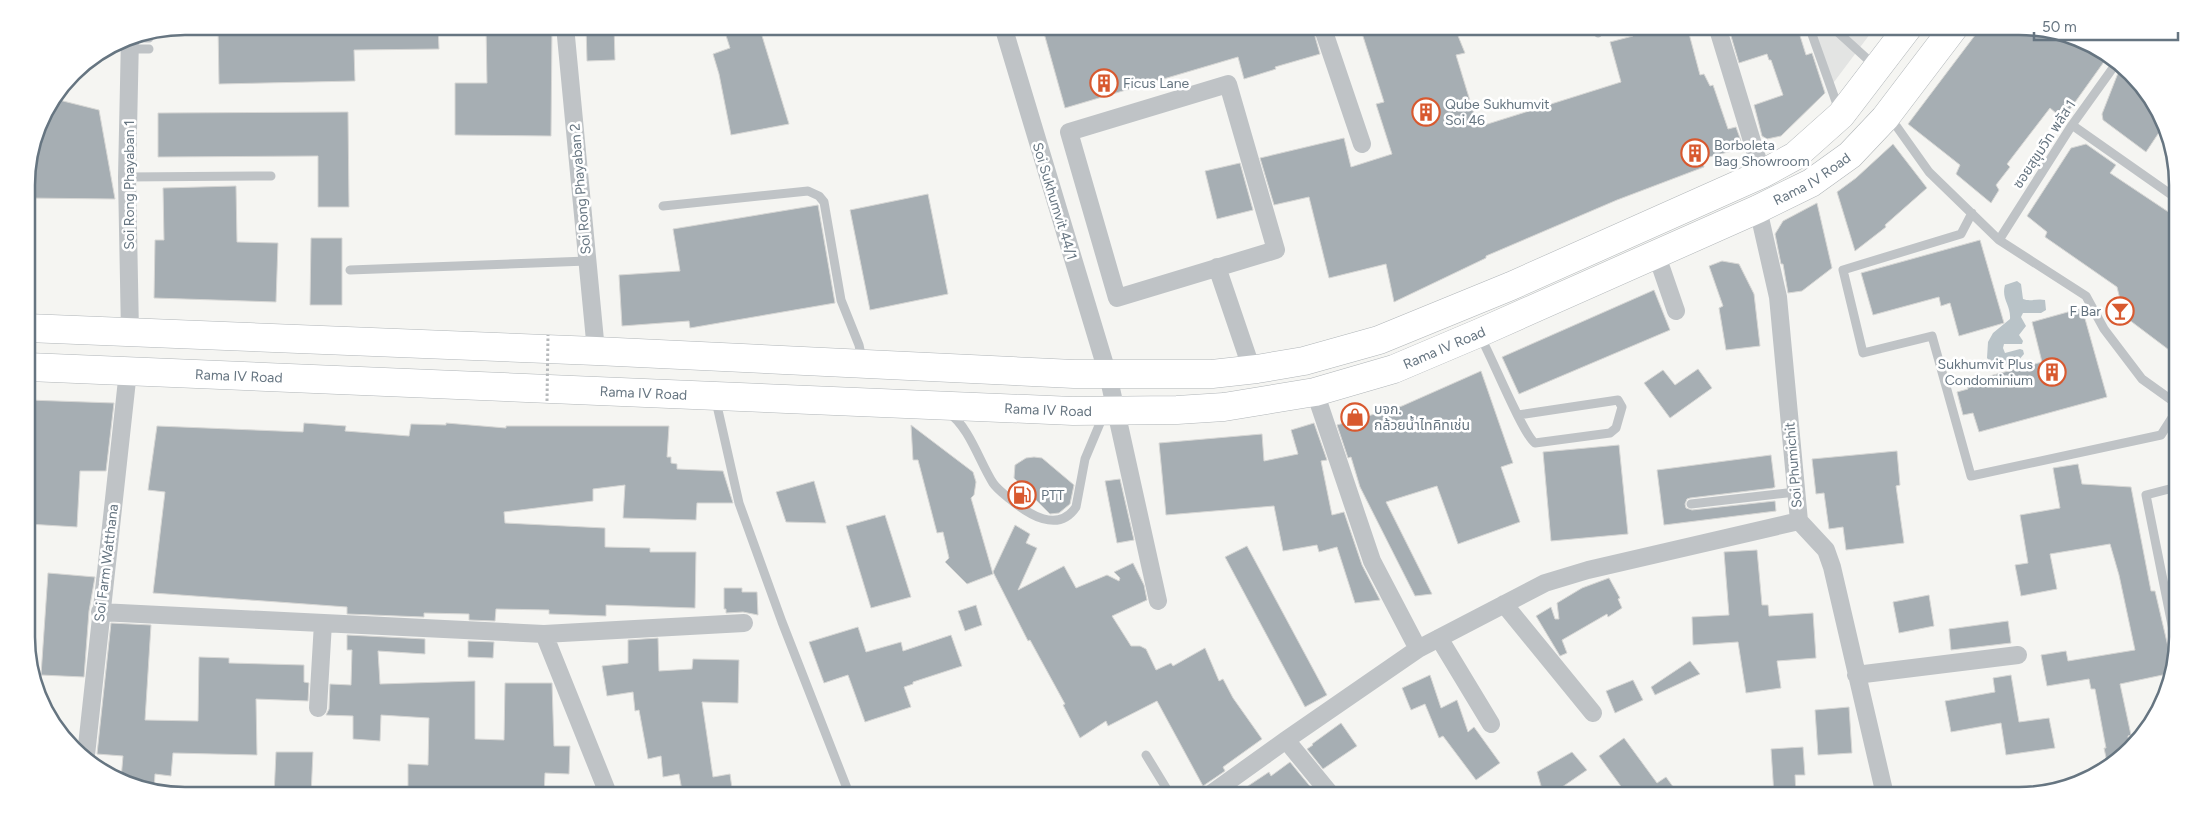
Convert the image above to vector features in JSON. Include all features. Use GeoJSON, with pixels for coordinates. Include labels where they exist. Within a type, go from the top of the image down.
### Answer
{"type":"FeatureCollection","features":[{"type":"Feature","properties":{"kind":"main road","name":"Rama IV Road"},"geometry":{"type":"LineString","coordinates":[[35,328],[1108,374],[1212,374],[1252,370],[1304,361],[1379,340],[1512,286],[1762,174],[1795,156],[1849,105],[1902,35]]}},
{"type":"Feature","properties":{"kind":"main road","name":"Rama IV Road"},"geometry":{"type":"LineString","coordinates":[[35,367],[719,395],[938,406],[1112,411],[1224,407],[1315,392],[1394,368],[1479,333],[1758,208],[1811,182],[1850,155],[1885,118],[1948,35]]}},
{"type":"Feature","properties":{"kind":"main road"},"geometry":{"type":"LineString","coordinates":[[1849,105],[1885,118]]}},
{"type":"Feature","properties":{"kind":"main road"},"geometry":{"type":"LineString","coordinates":[[128,371],[130,333]]}},
{"type":"Feature","properties":{"kind":"street","name":"Soi Rong Phayaban 2"},"geometry":{"type":"LineString","coordinates":[[566,35],[596,351]]}},
{"type":"Feature","properties":{"kind":"street","name":"Soi Sukhumvit 44/1"},"geometry":{"type":"LineString","coordinates":[[1006,35],[1108,374],[1112,411],[1158,601]]}},
{"type":"Feature","properties":{"kind":"street"},"geometry":{"type":"LineString","coordinates":[[1325,35],[1362,144]]}},
{"type":"Feature","properties":{"kind":"street"},"geometry":{"type":"LineString","coordinates":[[1720,35],[1762,174]]}},
{"type":"Feature","properties":{"kind":"street","name":"Soi Rong Phayaban 1"},"geometry":{"type":"LineString","coordinates":[[130,45],[127,176],[130,333]]}},
{"type":"Feature","properties":{"kind":"street"},"geometry":{"type":"LineString","coordinates":[[1228,84],[1276,250],[1217,268],[1117,298],[1069,132],[1228,84]]}},
{"type":"Feature","properties":{"kind":"street","name":"Soi Phumichit"},"geometry":{"type":"LineString","coordinates":[[1758,208],[1778,297],[1799,521],[1826,550],[1832,567],[1883,787]]}},
{"type":"Feature","properties":{"kind":"street"},"geometry":{"type":"LineString","coordinates":[[1656,253],[1676,311]]}},
{"type":"Feature","properties":{"kind":"street"},"geometry":{"type":"LineString","coordinates":[[1217,268],[1252,370]]}},
{"type":"Feature","properties":{"kind":"street","name":"Soi Farm Watthana"},"geometry":{"type":"LineString","coordinates":[[86,750],[100,612],[128,371]]}},
{"type":"Feature","properties":{"kind":"street"},"geometry":{"type":"LineString","coordinates":[[1315,392],[1372,561],[1418,649]]}},
{"type":"Feature","properties":{"kind":"street"},"geometry":{"type":"LineString","coordinates":[[1222,787],[1286,740],[1418,649],[1545,583],[1799,521]]}},
{"type":"Feature","properties":{"kind":"street"},"geometry":{"type":"LineString","coordinates":[[1504,604],[1593,713]]}},
{"type":"Feature","properties":{"kind":"street"},"geometry":{"type":"LineString","coordinates":[[100,612],[544,634],[744,623]]}},
{"type":"Feature","properties":{"kind":"street"},"geometry":{"type":"LineString","coordinates":[[318,708],[323,623]]}},
{"type":"Feature","properties":{"kind":"street"},"geometry":{"type":"LineString","coordinates":[[544,634],[605,787]]}},
{"type":"Feature","properties":{"kind":"street"},"geometry":{"type":"LineString","coordinates":[[1439,638],[1491,724]]}},
{"type":"Feature","properties":{"kind":"street"},"geometry":{"type":"LineString","coordinates":[[1856,675],[2018,655]]}},
{"type":"Feature","properties":{"kind":"street"},"geometry":{"type":"LineString","coordinates":[[1286,740],[1325,787]]}},
{"type":"Feature","properties":{"kind":"lane"},"geometry":{"type":"LineString","coordinates":[[1814,35],[1849,105]]}},
{"type":"Feature","properties":{"kind":"lane"},"geometry":{"type":"LineString","coordinates":[[1841,35],[1877,68]]}},
{"type":"Feature","properties":{"kind":"lane"},"geometry":{"type":"LineString","coordinates":[[135,44],[150,50]]}},
{"type":"Feature","properties":{"kind":"lane","name":"ซอยสุขุมวิท พลัส 1"},"geometry":{"type":"LineString","coordinates":[[1999,240],[2072,125],[2113,68]]}},
{"type":"Feature","properties":{"kind":"lane"},"geometry":{"type":"LineString","coordinates":[[1885,118],[1897,127],[1929,172],[1999,240],[2086,296],[2104,329],[2142,379],[2169,398]]}},
{"type":"Feature","properties":{"kind":"lane"},"geometry":{"type":"LineString","coordinates":[[2072,125],[2169,193]]}},
{"type":"Feature","properties":{"kind":"lane"},"geometry":{"type":"LineString","coordinates":[[127,176],[271,176]]}},
{"type":"Feature","properties":{"kind":"lane"},"geometry":{"type":"LineString","coordinates":[[663,206],[808,191],[818,196],[824,202],[841,300],[859,345],[863,365]]}},
{"type":"Feature","properties":{"kind":"lane"},"geometry":{"type":"LineString","coordinates":[[1972,213],[1961,234],[1843,270],[1863,353],[1932,336],[1971,476],[2161,435],[2169,422]]}},
{"type":"Feature","properties":{"kind":"lane"},"geometry":{"type":"LineString","coordinates":[[350,270],[587,261]]}},
{"type":"Feature","properties":{"kind":"lane"},"geometry":{"type":"LineString","coordinates":[[1479,333],[1518,415],[1531,440],[1539,444],[1610,433],[1616,428],[1622,407],[1618,400],[1518,415]]}},
{"type":"Feature","properties":{"kind":"lane"},"geometry":{"type":"LineString","coordinates":[[719,395],[718,410],[739,502],[782,622],[846,787]]}},
{"type":"Feature","properties":{"kind":"lane"},"geometry":{"type":"LineString","coordinates":[[938,406],[953,416],[975,448],[993,484],[1023,510],[1037,518],[1052,520],[1064,519],[1076,507],[1085,460],[1099,421],[1112,411]]}},
{"type":"Feature","properties":{"kind":"lane"},"geometry":{"type":"LineString","coordinates":[[2169,489],[2146,495],[2169,589]]}},
{"type":"Feature","properties":{"kind":"lane"},"geometry":{"type":"LineString","coordinates":[[1691,504],[1796,492]]}},
{"type":"Feature","properties":{"kind":"lane"},"geometry":{"type":"LineString","coordinates":[[1146,755],[1166,787]]}},
{"type":"Feature","properties":{"kind":"path"},"geometry":{"type":"LineString","coordinates":[[547,401],[548,335]]}},
{"type":"Feature","properties":{"kind":"shaded area"},"geometry":{"type":"Polygon","coordinates":[[[1814,35],[1869,35],[1831,86],[1814,35]]]}},
{"type":"Feature","properties":{"kind":"shaded area"},"geometry":{"type":"Polygon","coordinates":[[[2017,281],[2021,284],[2023,299],[2045,300],[2046,310],[2041,313],[2023,313],[2021,317],[2026,326],[2019,335],[2023,341],[2022,344],[2004,344],[2003,348],[2005,353],[2020,349],[2023,350],[2024,354],[2017,362],[1995,367],[1987,358],[1988,342],[1993,333],[2010,319],[2004,290],[2005,285],[2017,281]]]}},
{"type":"Feature","properties":{"kind":"building"},"geometry":{"type":"Polygon","coordinates":[[[218,35],[438,35],[439,49],[354,50],[355,81],[219,84],[218,35]]]}},
{"type":"Feature","properties":{"kind":"building"},"geometry":{"type":"Polygon","coordinates":[[[486,35],[552,35],[551,136],[455,135],[455,83],[487,83],[486,35]]]}},
{"type":"Feature","properties":{"kind":"building"},"geometry":{"type":"Polygon","coordinates":[[[586,35],[614,35],[615,60],[587,61],[586,35]]]}},
{"type":"Feature","properties":{"kind":"building"},"geometry":{"type":"Polygon","coordinates":[[[726,35],[762,35],[789,124],[731,135],[719,74],[713,54],[730,48],[726,35]]]}},
{"type":"Feature","properties":{"kind":"building","name":"Ficus Lane"},"geometry":{"type":"Polygon","coordinates":[[[1045,35],[1315,35],[1320,54],[1275,67],[1276,69],[1244,79],[1238,57],[1065,108],[1045,35]]]}},
{"type":"Feature","properties":{"kind":"building"},"geometry":{"type":"Polygon","coordinates":[[[1363,35],[1458,35],[1465,53],[1456,55],[1478,127],[1621,82],[1610,42],[1633,35],[1689,35],[1700,75],[1704,74],[1710,86],[1713,85],[1728,129],[1736,127],[1741,141],[1739,149],[1702,159],[1704,167],[1617,200],[1486,256],[1486,258],[1394,302],[1386,264],[1329,278],[1309,197],[1274,205],[1260,158],[1344,138],[1351,167],[1392,154],[1376,104],[1384,102],[1363,35]]]}},
{"type":"Feature","properties":{"kind":"building"},"geometry":{"type":"Polygon","coordinates":[[[1731,35],[1800,35],[1806,55],[1812,53],[1825,93],[1781,136],[1767,139],[1762,136],[1754,105],[1783,95],[1771,60],[1769,60],[1767,54],[1739,63],[1731,35]]]}},
{"type":"Feature","properties":{"kind":"building"},"geometry":{"type":"Polygon","coordinates":[[[1975,35],[2028,35],[2048,38],[2067,43],[2104,62],[2063,119],[2050,108],[2007,164],[2010,167],[1996,185],[1999,190],[1991,203],[1956,174],[1960,165],[1908,124],[1975,35]]]}},
{"type":"Feature","properties":{"kind":"building"},"geometry":{"type":"Polygon","coordinates":[[[2118,72],[2132,86],[2149,110],[2159,132],[2146,152],[2103,120],[2102,114],[2118,72]]]}},
{"type":"Feature","properties":{"kind":"building"},"geometry":{"type":"Polygon","coordinates":[[[61,101],[99,110],[115,199],[35,198],[35,176],[40,146],[46,128],[61,101]]]}},
{"type":"Feature","properties":{"kind":"building"},"geometry":{"type":"Polygon","coordinates":[[[348,112],[349,207],[318,207],[318,156],[158,157],[158,113],[348,112]]]}},
{"type":"Feature","properties":{"kind":"building"},"geometry":{"type":"Polygon","coordinates":[[[1893,144],[1927,188],[1885,225],[1886,227],[1855,251],[1837,192],[1856,178],[1893,144]]]}},
{"type":"Feature","properties":{"kind":"building"},"geometry":{"type":"Polygon","coordinates":[[[2086,144],[2116,165],[2110,173],[2169,212],[2169,350],[2124,316],[2117,287],[2045,237],[2047,232],[2027,216],[2071,148],[2086,144]]]}},
{"type":"Feature","properties":{"kind":"building"},"geometry":{"type":"Polygon","coordinates":[[[1240,163],[1253,210],[1217,219],[1205,171],[1240,163]]]}},
{"type":"Feature","properties":{"kind":"building"},"geometry":{"type":"Polygon","coordinates":[[[236,186],[237,242],[278,243],[276,302],[154,298],[155,240],[164,240],[163,188],[236,186]]]}},
{"type":"Feature","properties":{"kind":"building"},"geometry":{"type":"Polygon","coordinates":[[[928,194],[948,294],[870,310],[850,210],[928,194]]]}},
{"type":"Feature","properties":{"kind":"building"},"geometry":{"type":"Polygon","coordinates":[[[1817,203],[1832,268],[1802,291],[1788,293],[1775,234],[1783,221],[1817,203]]]}},
{"type":"Feature","properties":{"kind":"building"},"geometry":{"type":"Polygon","coordinates":[[[818,205],[835,303],[690,328],[689,321],[622,326],[619,275],[680,271],[673,229],[818,205]]]}},
{"type":"Feature","properties":{"kind":"building"},"geometry":{"type":"Polygon","coordinates":[[[311,238],[342,238],[342,305],[310,305],[311,238]]]}},
{"type":"Feature","properties":{"kind":"building","name":"Sukhumvit Plus Condominium"},"geometry":{"type":"Polygon","coordinates":[[[1980,240],[2004,323],[1959,336],[1950,303],[1941,306],[1939,297],[1873,315],[1861,273],[1980,240]]]}},
{"type":"Feature","properties":{"kind":"building"},"geometry":{"type":"Polygon","coordinates":[[[1722,261],[1739,264],[1754,294],[1760,346],[1726,350],[1719,308],[1723,306],[1709,266],[1722,261]]]}},
{"type":"Feature","properties":{"kind":"building"},"geometry":{"type":"Polygon","coordinates":[[[1654,290],[1670,330],[1519,394],[1502,357],[1654,290]]]}},
{"type":"Feature","properties":{"kind":"building","name":"Sukhumvit Plus Condominium"},"geometry":{"type":"Polygon","coordinates":[[[2082,308],[2107,397],[1979,432],[1973,413],[1963,415],[1957,392],[1968,389],[1967,382],[2042,362],[2032,322],[2082,308]]]}},
{"type":"Feature","properties":{"kind":"building"},"geometry":{"type":"Polygon","coordinates":[[[1698,369],[1712,388],[1670,418],[1644,383],[1663,370],[1675,385],[1698,369]]]}},
{"type":"Feature","properties":{"kind":"building"},"geometry":{"type":"Polygon","coordinates":[[[1481,371],[1513,463],[1501,467],[1520,522],[1458,544],[1437,486],[1386,502],[1432,594],[1415,596],[1360,487],[1351,457],[1348,458],[1337,425],[1402,406],[1481,371]]]}},
{"type":"Feature","properties":{"kind":"building"},"geometry":{"type":"Polygon","coordinates":[[[35,400],[114,403],[106,471],[80,471],[77,527],[35,524],[35,400]]]}},
{"type":"Feature","properties":{"kind":"building"},"geometry":{"type":"Polygon","coordinates":[[[304,423],[346,426],[345,431],[409,436],[411,424],[446,425],[446,423],[506,428],[506,426],[669,426],[667,457],[671,457],[671,463],[677,464],[677,469],[723,471],[733,503],[697,503],[696,520],[623,518],[625,485],[593,489],[593,501],[504,512],[505,523],[605,528],[605,547],[650,548],[650,552],[696,552],[695,608],[606,605],[606,616],[549,614],[549,610],[496,609],[495,621],[469,620],[469,614],[424,613],[424,617],[347,614],[347,607],[153,593],[165,492],[148,490],[157,426],[303,432],[304,423]]]}},
{"type":"Feature","properties":{"kind":"building"},"geometry":{"type":"Polygon","coordinates":[[[1314,423],[1327,460],[1321,461],[1332,515],[1344,512],[1362,565],[1380,600],[1355,603],[1337,547],[1319,552],[1317,545],[1283,551],[1274,506],[1166,515],[1159,443],[1262,434],[1264,461],[1298,454],[1291,430],[1314,423]]]}},
{"type":"Feature","properties":{"kind":"building"},"geometry":{"type":"Polygon","coordinates":[[[911,425],[973,472],[976,482],[974,495],[971,498],[993,574],[967,584],[945,562],[949,558],[943,532],[937,533],[918,460],[913,460],[911,425]]]}},
{"type":"Feature","properties":{"kind":"building"},"geometry":{"type":"Polygon","coordinates":[[[1619,445],[1628,534],[1551,541],[1543,452],[1619,445]]]}},
{"type":"Feature","properties":{"kind":"building"},"geometry":{"type":"Polygon","coordinates":[[[1897,451],[1900,485],[1896,486],[1904,543],[1846,550],[1843,527],[1829,529],[1824,493],[1816,494],[1812,459],[1897,451]]]}},
{"type":"Feature","properties":{"kind":"building"},"geometry":{"type":"Polygon","coordinates":[[[1771,455],[1775,487],[1690,498],[1687,499],[1685,504],[1686,508],[1692,510],[1775,501],[1776,511],[1664,525],[1657,470],[1771,455]]]}},
{"type":"Feature","properties":{"kind":"building"},"geometry":{"type":"Polygon","coordinates":[[[1026,458],[1042,458],[1074,485],[1070,504],[1059,513],[1050,514],[1014,478],[1015,465],[1026,458]]]}},
{"type":"Feature","properties":{"kind":"building"},"geometry":{"type":"Polygon","coordinates":[[[2078,464],[2082,484],[2131,487],[2151,591],[2155,591],[2168,648],[2164,675],[2120,684],[2131,735],[2128,736],[2128,739],[2125,743],[2106,759],[2095,689],[2091,689],[2089,679],[2047,686],[2041,655],[2066,651],[2068,661],[2135,650],[2119,575],[2110,544],[2050,554],[2057,589],[2021,596],[2015,565],[2028,563],[2020,515],[2060,508],[2053,468],[2078,464]]]}},
{"type":"Feature","properties":{"kind":"building"},"geometry":{"type":"Polygon","coordinates":[[[1120,479],[1134,540],[1117,543],[1105,481],[1120,479]]]}},
{"type":"Feature","properties":{"kind":"building"},"geometry":{"type":"Polygon","coordinates":[[[814,481],[826,523],[786,522],[776,492],[814,481]]]}},
{"type":"Feature","properties":{"kind":"building"},"geometry":{"type":"Polygon","coordinates":[[[885,515],[911,597],[871,608],[846,526],[885,515]]]}},
{"type":"Feature","properties":{"kind":"building"},"geometry":{"type":"Polygon","coordinates":[[[1015,525],[1030,534],[1026,543],[1037,548],[1018,590],[1064,566],[1076,588],[1107,575],[1119,581],[1120,578],[1114,572],[1133,563],[1144,585],[1147,600],[1112,616],[1131,646],[1140,646],[1146,649],[1156,670],[1171,663],[1173,666],[1205,648],[1219,681],[1223,679],[1233,698],[1262,739],[1223,767],[1225,771],[1203,786],[1157,701],[1108,726],[1106,721],[1080,738],[1063,705],[1065,704],[1030,640],[1028,641],[993,572],[1015,525]]]}},
{"type":"Feature","properties":{"kind":"building"},"geometry":{"type":"Polygon","coordinates":[[[1247,546],[1327,695],[1305,707],[1225,557],[1247,546]]]}},
{"type":"Feature","properties":{"kind":"building"},"geometry":{"type":"Polygon","coordinates":[[[1757,550],[1762,605],[1768,605],[1769,616],[1813,613],[1816,658],[1777,661],[1781,688],[1746,693],[1738,642],[1693,645],[1692,617],[1729,615],[1724,552],[1757,550]]]}},
{"type":"Feature","properties":{"kind":"building"},"geometry":{"type":"Polygon","coordinates":[[[48,573],[95,577],[89,611],[84,677],[41,675],[48,573]]]}},
{"type":"Feature","properties":{"kind":"building"},"geometry":{"type":"Polygon","coordinates":[[[1609,578],[1620,598],[1618,599],[1622,608],[1608,617],[1607,614],[1562,640],[1567,653],[1560,656],[1536,616],[1551,607],[1555,619],[1559,619],[1557,603],[1582,588],[1609,578]]]}},
{"type":"Feature","properties":{"kind":"building"},"geometry":{"type":"Polygon","coordinates":[[[724,588],[742,588],[742,592],[757,592],[758,615],[743,612],[726,613],[726,609],[724,609],[724,588]]]}},
{"type":"Feature","properties":{"kind":"building"},"geometry":{"type":"Polygon","coordinates":[[[1929,595],[1934,626],[1899,633],[1893,602],[1929,595]]]}},
{"type":"Feature","properties":{"kind":"building"},"geometry":{"type":"Polygon","coordinates":[[[976,605],[982,625],[965,631],[958,611],[976,605]]]}},
{"type":"Feature","properties":{"kind":"building"},"geometry":{"type":"Polygon","coordinates":[[[2008,621],[2011,643],[1951,650],[1949,629],[2008,621]]]}},
{"type":"Feature","properties":{"kind":"building"},"geometry":{"type":"Polygon","coordinates":[[[111,623],[151,625],[145,720],[198,721],[199,657],[229,658],[229,663],[304,665],[304,682],[309,683],[308,701],[256,699],[257,755],[173,753],[171,776],[155,774],[154,784],[122,772],[123,756],[97,754],[111,623]]]}},
{"type":"Feature","properties":{"kind":"building"},"geometry":{"type":"Polygon","coordinates":[[[858,627],[866,652],[901,642],[903,651],[951,635],[962,666],[913,682],[913,684],[904,687],[911,707],[865,722],[848,675],[824,683],[809,642],[858,627]]]}},
{"type":"Feature","properties":{"kind":"building"},"geometry":{"type":"Polygon","coordinates":[[[347,635],[425,639],[425,654],[378,651],[380,684],[475,681],[475,739],[504,740],[505,683],[552,683],[554,746],[570,746],[569,774],[545,773],[544,787],[408,787],[408,764],[428,765],[429,718],[381,715],[380,741],[353,739],[353,716],[326,715],[329,709],[330,684],[351,685],[352,650],[347,650],[347,635]]]}},
{"type":"Feature","properties":{"kind":"building"},"geometry":{"type":"Polygon","coordinates":[[[658,638],[659,671],[692,669],[693,659],[739,660],[738,703],[702,702],[713,777],[730,774],[732,787],[681,787],[679,774],[663,777],[661,756],[648,759],[639,710],[635,711],[633,692],[607,696],[602,666],[628,663],[628,640],[658,638]]]}},
{"type":"Feature","properties":{"kind":"building"},"geometry":{"type":"Polygon","coordinates":[[[468,641],[494,642],[493,658],[468,657],[468,641]]]}},
{"type":"Feature","properties":{"kind":"building"},"geometry":{"type":"Polygon","coordinates":[[[1690,661],[1700,674],[1655,695],[1651,687],[1690,661]]]}},
{"type":"Feature","properties":{"kind":"building"},"geometry":{"type":"Polygon","coordinates":[[[1430,675],[1441,708],[1457,700],[1468,732],[1474,727],[1500,763],[1476,780],[1443,736],[1439,738],[1425,704],[1411,710],[1402,688],[1430,675]]]}},
{"type":"Feature","properties":{"kind":"building"},"geometry":{"type":"Polygon","coordinates":[[[2011,675],[2019,722],[2049,718],[2055,748],[2006,755],[2001,723],[1951,732],[1945,701],[1995,692],[1993,678],[2011,675]]]}},
{"type":"Feature","properties":{"kind":"building"},"geometry":{"type":"Polygon","coordinates":[[[1633,680],[1643,700],[1615,713],[1606,691],[1633,680]]]}},
{"type":"Feature","properties":{"kind":"building"},"geometry":{"type":"Polygon","coordinates":[[[1849,707],[1852,753],[1818,755],[1815,710],[1849,707]]]}},
{"type":"Feature","properties":{"kind":"building"},"geometry":{"type":"Polygon","coordinates":[[[1341,723],[1357,746],[1323,769],[1307,749],[1341,723]]]}},
{"type":"Feature","properties":{"kind":"building"},"geometry":{"type":"Polygon","coordinates":[[[1624,738],[1657,783],[1666,777],[1673,787],[1621,787],[1599,756],[1624,738]]]}},
{"type":"Feature","properties":{"kind":"building"},"geometry":{"type":"Polygon","coordinates":[[[1803,747],[1805,775],[1795,775],[1796,787],[1773,787],[1771,749],[1803,747]]]}},
{"type":"Feature","properties":{"kind":"building"},"geometry":{"type":"Polygon","coordinates":[[[276,752],[313,752],[311,787],[274,787],[276,752]]]}},
{"type":"Feature","properties":{"kind":"building"},"geometry":{"type":"Polygon","coordinates":[[[1572,752],[1587,770],[1562,787],[1541,787],[1537,772],[1572,752]]]}},
{"type":"Feature","properties":{"kind":"building"},"geometry":{"type":"Polygon","coordinates":[[[1290,762],[1311,787],[1246,787],[1269,772],[1271,776],[1290,762]]]}},
{"type":"Feature","properties":{"kind":"place","name":"Ficus Lane"},"geometry":{"type":"Point","coordinates":[1104,83]}},
{"type":"Feature","properties":{"kind":"place","name":"Qube Sukhumvit Soi 46"},"geometry":{"type":"Point","coordinates":[1426,112]}},
{"type":"Feature","properties":{"kind":"place","name":"Borboleta Bag Showroom"},"geometry":{"type":"Point","coordinates":[1695,153]}},
{"type":"Feature","properties":{"kind":"place","name":"F Bar"},"geometry":{"type":"Point","coordinates":[2120,311]}},
{"type":"Feature","properties":{"kind":"place","name":"Sukhumvit Plus Condominium"},"geometry":{"type":"Point","coordinates":[2052,372]}},
{"type":"Feature","properties":{"kind":"place","name":"บจก. กล้วยน้ำไทคิทเช่น"},"geometry":{"type":"Point","coordinates":[1355,417]}},
{"type":"Feature","properties":{"kind":"place","name":"PTT"},"geometry":{"type":"Point","coordinates":[1022,495]}}]}
